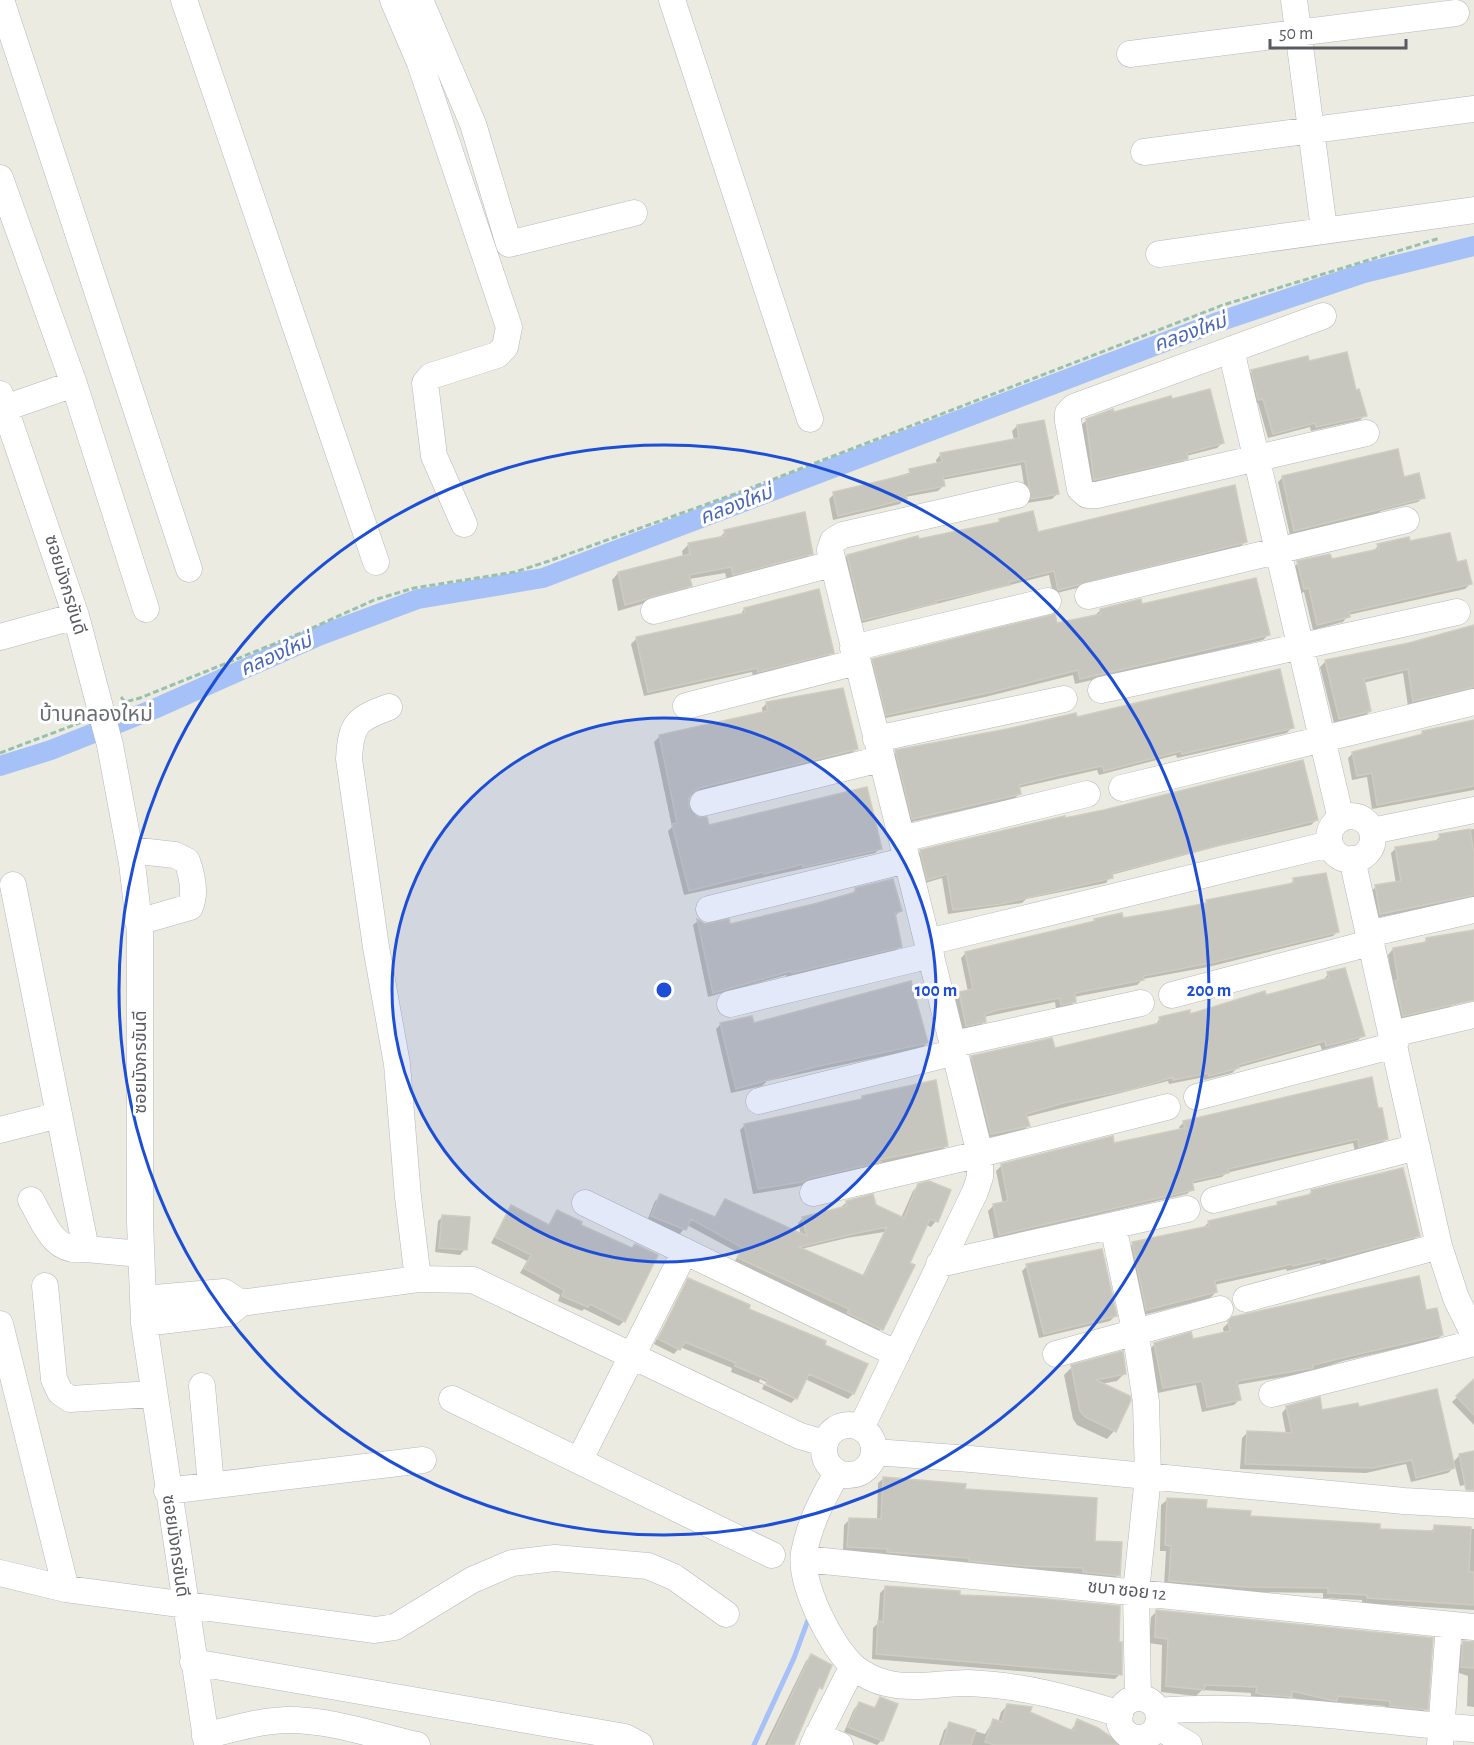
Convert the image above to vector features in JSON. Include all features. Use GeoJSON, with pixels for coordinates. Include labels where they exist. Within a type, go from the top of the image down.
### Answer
{"type":"FeatureCollection","features":[{"type":"Feature","properties":{"kind":"street"},"geometry":{"type":"LineString","coordinates":[[1,0],[189,569]]}},
{"type":"Feature","properties":{"kind":"street"},"geometry":{"type":"LineString","coordinates":[[184,0],[376,562]]}},
{"type":"Feature","properties":{"kind":"street"},"geometry":{"type":"LineString","coordinates":[[393,0],[420,63],[509,327],[505,347],[497,355],[431,376],[425,383],[434,456],[464,524]]}},
{"type":"Feature","properties":{"kind":"street"},"geometry":{"type":"LineString","coordinates":[[420,0],[472,124],[509,244],[634,213]]}},
{"type":"Feature","properties":{"kind":"street"},"geometry":{"type":"LineString","coordinates":[[672,0],[810,419]]}},
{"type":"Feature","properties":{"kind":"street"},"geometry":{"type":"LineString","coordinates":[[1294,0],[1324,229]]}},
{"type":"Feature","properties":{"kind":"street"},"geometry":{"type":"LineString","coordinates":[[1130,54],[1456,13]]}},
{"type":"Feature","properties":{"kind":"street"},"geometry":{"type":"LineString","coordinates":[[1144,152],[1474,109]]}},
{"type":"Feature","properties":{"kind":"street"},"geometry":{"type":"LineString","coordinates":[[0,178],[74,384],[146,609]]}},
{"type":"Feature","properties":{"kind":"street"},"geometry":{"type":"LineString","coordinates":[[1159,254],[1324,229],[1474,210]]}},
{"type":"Feature","properties":{"kind":"street"},"geometry":{"type":"LineString","coordinates":[[1323,316],[1086,401],[1068,412],[1080,489],[1087,495],[1097,495],[1257,460],[1366,433]]}},
{"type":"Feature","properties":{"kind":"street"},"geometry":{"type":"LineString","coordinates":[[1231,350],[1341,819]]}},
{"type":"Feature","properties":{"kind":"street"},"geometry":{"type":"LineString","coordinates":[[3,401],[74,384]]}},
{"type":"Feature","properties":{"kind":"street","name":"ซอยมังกรขันดี"},"geometry":{"type":"LineString","coordinates":[[3,401],[76,615],[94,687],[93,716],[110,745],[130,850],[138,922],[141,1254],[144,1311],[167,1491],[206,1740]]}},
{"type":"Feature","properties":{"kind":"street"},"geometry":{"type":"LineString","coordinates":[[861,1428],[975,1192],[980,1177],[980,1154],[830,550],[833,541],[843,535],[1017,495]]}},
{"type":"Feature","properties":{"kind":"street"},"geometry":{"type":"LineString","coordinates":[[1088,596],[1406,520]]}},
{"type":"Feature","properties":{"kind":"street"},"geometry":{"type":"LineString","coordinates":[[654,611],[832,564]]}},
{"type":"Feature","properties":{"kind":"street"},"geometry":{"type":"LineString","coordinates":[[686,706],[855,655],[1048,601]]}},
{"type":"Feature","properties":{"kind":"street"},"geometry":{"type":"LineString","coordinates":[[1101,690],[1457,612]]}},
{"type":"Feature","properties":{"kind":"street"},"geometry":{"type":"LineString","coordinates":[[0,637],[76,615]]}},
{"type":"Feature","properties":{"kind":"street"},"geometry":{"type":"LineString","coordinates":[[703,803],[879,749],[1064,699]]}},
{"type":"Feature","properties":{"kind":"street"},"geometry":{"type":"LineString","coordinates":[[1122,788],[1321,737],[1474,702]]}},
{"type":"Feature","properties":{"kind":"street"},"geometry":{"type":"LineString","coordinates":[[389,707],[358,721],[351,734],[349,759],[376,947],[397,1064],[408,1197],[418,1279]]}},
{"type":"Feature","properties":{"kind":"street"},"geometry":{"type":"LineString","coordinates":[[709,909],[1087,794]]}},
{"type":"Feature","properties":{"kind":"street"},"geometry":{"type":"LineString","coordinates":[[1372,831],[1474,810]]}},
{"type":"Feature","properties":{"kind":"street"},"geometry":{"type":"LineString","coordinates":[[1348,816],[1363,819],[1372,831],[1369,850],[1359,858],[1352,859],[1338,855],[1330,844],[1331,829],[1341,819],[1348,816]]}},
{"type":"Feature","properties":{"kind":"street"},"geometry":{"type":"LineString","coordinates":[[730,1004],[930,948],[1330,844]]}},
{"type":"Feature","properties":{"kind":"street"},"geometry":{"type":"LineString","coordinates":[[130,850],[175,855],[187,861],[190,871],[193,900],[190,908],[138,922]]}},
{"type":"Feature","properties":{"kind":"street"},"geometry":{"type":"LineString","coordinates":[[1352,859],[1439,1246],[1456,1298],[1474,1335]]}},
{"type":"Feature","properties":{"kind":"street"},"geometry":{"type":"LineString","coordinates":[[13,885],[86,1249]]}},
{"type":"Feature","properties":{"kind":"street"},"geometry":{"type":"LineString","coordinates":[[1172,995],[1474,910]]}},
{"type":"Feature","properties":{"kind":"street"},"geometry":{"type":"LineString","coordinates":[[759,1101],[955,1048],[1141,1003]]}},
{"type":"Feature","properties":{"kind":"street"},"geometry":{"type":"LineString","coordinates":[[1197,1097],[1474,1015]]}},
{"type":"Feature","properties":{"kind":"street"},"geometry":{"type":"LineString","coordinates":[[813,1193],[1167,1107]]}},
{"type":"Feature","properties":{"kind":"street"},"geometry":{"type":"LineString","coordinates":[[0,1130],[59,1115]]}},
{"type":"Feature","properties":{"kind":"street"},"geometry":{"type":"LineString","coordinates":[[1214,1200],[1417,1147]]}},
{"type":"Feature","properties":{"kind":"street"},"geometry":{"type":"LineString","coordinates":[[31,1200],[58,1245],[72,1251],[86,1249],[141,1254]]}},
{"type":"Feature","properties":{"kind":"street"},"geometry":{"type":"LineString","coordinates":[[585,1203],[897,1354]]}},
{"type":"Feature","properties":{"kind":"street"},"geometry":{"type":"LineString","coordinates":[[939,1264],[1187,1209]]}},
{"type":"Feature","properties":{"kind":"street"},"geometry":{"type":"LineString","coordinates":[[1113,1226],[1135,1330],[1146,1402],[1148,1477],[1136,1592],[1139,1721]]}},
{"type":"Feature","properties":{"kind":"street"},"geometry":{"type":"LineString","coordinates":[[1246,1299],[1439,1246]]}},
{"type":"Feature","properties":{"kind":"street"},"geometry":{"type":"LineString","coordinates":[[579,1461],[684,1251]]}},
{"type":"Feature","properties":{"kind":"street"},"geometry":{"type":"LineString","coordinates":[[144,1311],[224,1292],[241,1303],[418,1279],[473,1280],[800,1436],[824,1443]]}},
{"type":"Feature","properties":{"kind":"street"},"geometry":{"type":"LineString","coordinates":[[45,1286],[54,1379],[60,1392],[70,1399],[153,1394]]}},
{"type":"Feature","properties":{"kind":"street"},"geometry":{"type":"LineString","coordinates":[[1056,1353],[1135,1330],[1220,1310]]}},
{"type":"Feature","properties":{"kind":"street"},"geometry":{"type":"LineString","coordinates":[[0,1324],[66,1589]]}},
{"type":"Feature","properties":{"kind":"street"},"geometry":{"type":"LineString","coordinates":[[1272,1394],[1474,1343]]}},
{"type":"Feature","properties":{"kind":"street"},"geometry":{"type":"LineString","coordinates":[[202,1386],[211,1485]]}},
{"type":"Feature","properties":{"kind":"street"},"geometry":{"type":"LineString","coordinates":[[452,1399],[772,1555]]}},
{"type":"Feature","properties":{"kind":"street"},"geometry":{"type":"LineString","coordinates":[[840,1426],[861,1428],[869,1435],[874,1452],[870,1464],[861,1472],[849,1476],[837,1473],[828,1466],[824,1455],[824,1443],[830,1433],[840,1426]]}},
{"type":"Feature","properties":{"kind":"street"},"geometry":{"type":"LineString","coordinates":[[874,1452],[1404,1502],[1474,1505]]}},
{"type":"Feature","properties":{"kind":"street"},"geometry":{"type":"LineString","coordinates":[[167,1491],[423,1460]]}},
{"type":"Feature","properties":{"kind":"street"},"geometry":{"type":"LineString","coordinates":[[837,1473],[819,1505],[804,1559],[804,1572],[813,1603],[853,1666],[884,1683],[903,1686],[967,1683],[1044,1692],[1139,1721],[1189,1745]]}},
{"type":"Feature","properties":{"kind":"street"},"geometry":{"type":"LineString","coordinates":[[0,1573],[66,1589],[375,1630],[395,1627],[472,1580],[512,1563],[555,1558],[648,1566],[674,1577],[726,1614]]}},
{"type":"Feature","properties":{"kind":"street","name":"ชบา ซอย 12"},"geometry":{"type":"LineString","coordinates":[[804,1559],[1462,1626]]}},
{"type":"Feature","properties":{"kind":"street"},"geometry":{"type":"LineString","coordinates":[[1441,1736],[1462,1626]]}},
{"type":"Feature","properties":{"kind":"street"},"geometry":{"type":"LineString","coordinates":[[193,1662],[625,1737],[640,1745]]}},
{"type":"Feature","properties":{"kind":"street"},"geometry":{"type":"LineString","coordinates":[[823,1742],[853,1666]]}},
{"type":"Feature","properties":{"kind":"street"},"geometry":{"type":"LineString","coordinates":[[1139,1721],[1196,1707],[1240,1708],[1441,1736],[1474,1729]]}},
{"type":"Feature","properties":{"kind":"street"},"geometry":{"type":"LineString","coordinates":[[206,1740],[253,1724],[287,1720],[323,1724],[417,1745]]}},
{"type":"Feature","properties":{"kind":"path"},"geometry":{"type":"LineString","coordinates":[[94,687],[108,687],[116,691],[125,702],[132,701],[301,633],[374,600],[414,588],[515,572],[549,561],[743,491],[1223,305],[1450,236]]}},
{"type":"Feature","properties":{"kind":"path"},"geometry":{"type":"LineString","coordinates":[[0,753],[80,724],[93,716]]}},
{"type":"Feature","properties":{"kind":"building"},"geometry":{"type":"Polygon","coordinates":[[[1347,352],[1356,390],[1359,389],[1367,416],[1316,427],[1315,423],[1273,434],[1263,399],[1258,400],[1251,370],[1308,356],[1309,361],[1347,352]]]}},
{"type":"Feature","properties":{"kind":"building"},"geometry":{"type":"Polygon","coordinates":[[[1210,389],[1224,443],[1187,453],[1188,459],[1094,480],[1086,419],[1113,409],[1114,412],[1171,396],[1172,399],[1210,389]]]}},
{"type":"Feature","properties":{"kind":"building"},"geometry":{"type":"Polygon","coordinates":[[[1044,420],[1059,494],[1031,499],[1025,461],[943,477],[945,486],[905,494],[907,499],[838,516],[833,492],[910,474],[909,469],[942,462],[940,453],[1019,438],[1017,425],[1044,420]]]}},
{"type":"Feature","properties":{"kind":"building"},"geometry":{"type":"Polygon","coordinates":[[[1398,449],[1404,477],[1419,473],[1425,498],[1294,531],[1282,476],[1398,449]]]}},
{"type":"Feature","properties":{"kind":"building"},"geometry":{"type":"Polygon","coordinates":[[[1235,485],[1247,542],[1058,590],[1054,571],[1009,582],[1010,585],[863,620],[847,555],[918,536],[919,539],[1000,522],[999,519],[1033,511],[1038,532],[1235,485]]]}},
{"type":"Feature","properties":{"kind":"building"},"geometry":{"type":"Polygon","coordinates":[[[805,512],[813,554],[733,575],[731,567],[689,575],[692,586],[625,605],[618,572],[690,554],[688,543],[725,536],[724,530],[805,512]]]}},
{"type":"Feature","properties":{"kind":"building"},"geometry":{"type":"Polygon","coordinates":[[[1450,533],[1457,562],[1466,560],[1472,584],[1349,612],[1350,617],[1317,625],[1309,588],[1304,589],[1297,561],[1330,554],[1332,559],[1379,549],[1377,544],[1409,537],[1410,541],[1450,533]]]}},
{"type":"Feature","properties":{"kind":"building"},"geometry":{"type":"Polygon","coordinates":[[[1256,578],[1270,635],[1080,679],[1078,670],[886,715],[872,659],[1055,614],[1057,623],[1101,614],[1100,609],[1141,599],[1142,604],[1256,578]]]}},
{"type":"Feature","properties":{"kind":"building"},"geometry":{"type":"Polygon","coordinates":[[[819,589],[834,653],[758,672],[757,668],[648,692],[636,637],[745,613],[744,608],[819,589]]]}},
{"type":"Feature","properties":{"kind":"building"},"geometry":{"type":"Polygon","coordinates":[[[1474,625],[1474,687],[1413,701],[1408,669],[1364,679],[1371,711],[1339,719],[1325,660],[1409,643],[1474,625]]]}},
{"type":"Feature","properties":{"kind":"building"},"geometry":{"type":"Polygon","coordinates":[[[1280,669],[1294,728],[1182,754],[1181,751],[1104,771],[1102,766],[1060,775],[1019,785],[1021,794],[912,819],[895,750],[1007,729],[1076,713],[1077,717],[1280,669]]]}},
{"type":"Feature","properties":{"kind":"building"},"geometry":{"type":"Polygon","coordinates":[[[843,688],[858,749],[699,788],[689,798],[689,807],[698,817],[707,817],[709,825],[867,787],[882,849],[803,867],[803,864],[764,874],[763,872],[689,891],[672,824],[677,823],[659,735],[768,711],[766,702],[843,688]]]}},
{"type":"Feature","properties":{"kind":"building"},"geometry":{"type":"Polygon","coordinates":[[[1474,720],[1474,786],[1377,805],[1372,773],[1357,776],[1352,752],[1423,734],[1422,731],[1474,720]]]}},
{"type":"Feature","properties":{"kind":"building"},"geometry":{"type":"Polygon","coordinates":[[[1303,760],[1318,820],[1112,873],[1113,878],[1001,904],[953,910],[947,874],[927,880],[920,850],[1065,816],[1065,818],[1104,810],[1303,760]]]}},
{"type":"Feature","properties":{"kind":"building"},"geometry":{"type":"Polygon","coordinates":[[[1470,829],[1474,853],[1474,895],[1380,914],[1375,885],[1401,881],[1395,847],[1440,840],[1439,834],[1470,829]]]}},
{"type":"Feature","properties":{"kind":"building"},"geometry":{"type":"Polygon","coordinates":[[[1326,873],[1339,932],[1215,962],[1143,976],[1144,980],[1075,993],[1076,1002],[1061,1005],[1060,998],[997,1010],[985,1014],[986,1022],[966,1026],[959,992],[973,989],[965,952],[1095,921],[1094,919],[1122,913],[1123,918],[1207,903],[1206,900],[1294,883],[1293,878],[1326,873]]]}},
{"type":"Feature","properties":{"kind":"building"},"geometry":{"type":"Polygon","coordinates":[[[893,879],[902,911],[895,913],[902,947],[792,973],[791,971],[713,993],[697,919],[705,924],[729,919],[730,924],[814,904],[856,892],[855,888],[893,879]]]}},
{"type":"Feature","properties":{"kind":"building"},"geometry":{"type":"Polygon","coordinates":[[[1474,930],[1474,1000],[1403,1016],[1395,981],[1398,980],[1393,948],[1426,942],[1426,938],[1474,930]]]}},
{"type":"Feature","properties":{"kind":"building"},"geometry":{"type":"Polygon","coordinates":[[[1345,968],[1365,1036],[1326,1046],[1325,1041],[1238,1065],[1239,1068],[1209,1076],[1208,1073],[1173,1080],[1173,1077],[1133,1089],[1063,1103],[1026,1114],[1030,1126],[991,1134],[971,1056],[1052,1038],[1055,1048],[1160,1023],[1159,1017],[1190,1010],[1190,1014],[1265,991],[1266,995],[1329,978],[1327,972],[1345,968]]]}},
{"type":"Feature","properties":{"kind":"building"},"geometry":{"type":"Polygon","coordinates":[[[911,981],[928,1043],[814,1067],[736,1089],[720,1023],[752,1016],[754,1023],[911,981]]]}},
{"type":"Feature","properties":{"kind":"building"},"geometry":{"type":"Polygon","coordinates":[[[1372,1077],[1378,1108],[1382,1108],[1388,1139],[1359,1147],[1358,1139],[1228,1169],[1229,1173],[1192,1181],[1194,1190],[999,1235],[993,1204],[1008,1201],[1001,1164],[1113,1136],[1114,1143],[1185,1128],[1183,1121],[1372,1077]]]}},
{"type":"Feature","properties":{"kind":"building"},"geometry":{"type":"Polygon","coordinates":[[[936,1080],[948,1146],[878,1160],[881,1162],[810,1178],[802,1182],[758,1189],[744,1124],[862,1099],[862,1096],[936,1080]]]}},
{"type":"Feature","properties":{"kind":"building"},"geometry":{"type":"Polygon","coordinates":[[[1403,1168],[1420,1236],[1327,1260],[1326,1258],[1293,1266],[1292,1264],[1215,1281],[1217,1292],[1146,1310],[1132,1242],[1209,1226],[1208,1221],[1278,1205],[1277,1202],[1312,1194],[1311,1190],[1403,1168]]]}},
{"type":"Feature","properties":{"kind":"building"},"geometry":{"type":"Polygon","coordinates":[[[929,1181],[951,1190],[938,1222],[930,1219],[910,1263],[915,1265],[883,1330],[847,1313],[849,1309],[738,1258],[743,1248],[691,1219],[686,1230],[651,1216],[660,1194],[715,1217],[725,1199],[807,1236],[802,1217],[847,1206],[846,1201],[873,1194],[876,1205],[904,1218],[918,1184],[929,1181]],[[887,1227],[799,1247],[864,1276],[887,1227]]]}},
{"type":"Feature","properties":{"kind":"building"},"geometry":{"type":"Polygon","coordinates":[[[511,1205],[549,1225],[557,1210],[582,1222],[581,1225],[632,1248],[635,1244],[658,1255],[625,1322],[590,1304],[588,1307],[562,1296],[564,1290],[524,1268],[531,1255],[495,1237],[511,1205]]]}},
{"type":"Feature","properties":{"kind":"building"},"geometry":{"type":"Polygon","coordinates":[[[442,1215],[470,1217],[467,1250],[439,1248],[442,1215]]]}},
{"type":"Feature","properties":{"kind":"building"},"geometry":{"type":"Polygon","coordinates":[[[1102,1249],[1117,1316],[1044,1334],[1026,1264],[1102,1249]]]}},
{"type":"Feature","properties":{"kind":"building"},"geometry":{"type":"Polygon","coordinates":[[[1419,1276],[1426,1310],[1437,1308],[1443,1335],[1313,1365],[1313,1368],[1237,1381],[1241,1400],[1207,1407],[1202,1381],[1163,1388],[1154,1343],[1191,1332],[1193,1339],[1230,1331],[1228,1321],[1232,1317],[1419,1276]]]}},
{"type":"Feature","properties":{"kind":"building"},"geometry":{"type":"Polygon","coordinates":[[[688,1278],[750,1305],[749,1309],[826,1341],[825,1345],[868,1364],[854,1394],[809,1374],[797,1399],[766,1384],[768,1380],[735,1366],[736,1363],[685,1342],[680,1350],[658,1339],[688,1278]]]}},
{"type":"Feature","properties":{"kind":"building"},"geometry":{"type":"Polygon","coordinates":[[[1123,1351],[1126,1374],[1096,1380],[1130,1396],[1131,1400],[1116,1432],[1085,1417],[1080,1411],[1071,1365],[1123,1351]]]}},
{"type":"Feature","properties":{"kind":"building"},"geometry":{"type":"Polygon","coordinates":[[[1474,1379],[1474,1415],[1456,1396],[1474,1379]]]}},
{"type":"Feature","properties":{"kind":"building"},"geometry":{"type":"Polygon","coordinates":[[[1437,1389],[1455,1468],[1416,1478],[1412,1460],[1372,1468],[1245,1464],[1247,1431],[1292,1433],[1286,1406],[1320,1397],[1322,1410],[1358,1403],[1359,1407],[1437,1389]]]}},
{"type":"Feature","properties":{"kind":"building"},"geometry":{"type":"Polygon","coordinates":[[[1474,1451],[1474,1490],[1466,1490],[1459,1454],[1474,1451]]]}},
{"type":"Feature","properties":{"kind":"building"},"geometry":{"type":"Polygon","coordinates":[[[883,1477],[966,1484],[965,1489],[1097,1498],[1095,1541],[1122,1542],[1120,1576],[1083,1572],[1083,1568],[1024,1566],[969,1561],[969,1558],[887,1552],[888,1549],[847,1547],[849,1518],[881,1519],[883,1477]]]}},
{"type":"Feature","properties":{"kind":"building"},"geometry":{"type":"Polygon","coordinates":[[[1167,1498],[1207,1500],[1206,1508],[1251,1511],[1250,1516],[1380,1524],[1380,1529],[1434,1531],[1434,1525],[1471,1527],[1469,1572],[1474,1572],[1474,1605],[1367,1598],[1367,1595],[1328,1593],[1328,1588],[1248,1587],[1169,1581],[1171,1546],[1165,1545],[1167,1498]]]}},
{"type":"Feature","properties":{"kind":"building"},"geometry":{"type":"Polygon","coordinates":[[[885,1586],[960,1591],[960,1595],[1036,1598],[1120,1606],[1119,1642],[1122,1642],[1122,1675],[876,1654],[878,1621],[883,1622],[885,1586]]]}},
{"type":"Feature","properties":{"kind":"building"},"geometry":{"type":"Polygon","coordinates":[[[1156,1610],[1433,1638],[1428,1710],[1390,1706],[1390,1701],[1338,1696],[1337,1701],[1292,1691],[1292,1697],[1265,1695],[1256,1693],[1257,1687],[1205,1685],[1204,1690],[1166,1686],[1168,1639],[1155,1637],[1156,1610]]]}},
{"type":"Feature","properties":{"kind":"building"},"geometry":{"type":"Polygon","coordinates":[[[1463,1641],[1474,1642],[1474,1668],[1461,1667],[1463,1641]]]}},
{"type":"Feature","properties":{"kind":"building"},"geometry":{"type":"Polygon","coordinates":[[[811,1654],[832,1665],[822,1689],[819,1687],[794,1745],[768,1745],[811,1654]]]}},
{"type":"Feature","properties":{"kind":"building"},"geometry":{"type":"Polygon","coordinates":[[[880,1697],[898,1704],[883,1741],[848,1727],[859,1702],[875,1708],[880,1697]]]}},
{"type":"Feature","properties":{"kind":"building"},"geometry":{"type":"Polygon","coordinates":[[[1007,1704],[1032,1707],[1030,1712],[1073,1731],[1077,1719],[1098,1728],[1123,1745],[995,1745],[985,1742],[993,1719],[1002,1722],[1007,1704]]]}},
{"type":"Feature","properties":{"kind":"building"},"geometry":{"type":"Polygon","coordinates":[[[949,1722],[976,1730],[971,1745],[942,1745],[949,1722]]]}},
{"type":"Feature","properties":{"kind":"waterway","name":"คลองใหม่"},"geometry":{"type":"LineString","coordinates":[[0,766],[51,750],[154,709],[316,637],[418,599],[543,578],[1215,323],[1364,273],[1474,246]]}},
{"type":"Feature","properties":{"kind":"waterway"},"geometry":{"type":"LineString","coordinates":[[754,1745],[794,1658],[808,1620]]}},
{"type":"Feature","properties":{"kind":"district","name":"บ้านคลองใหม่"},"geometry":{"type":"Point","coordinates":[96,714]}}]}
